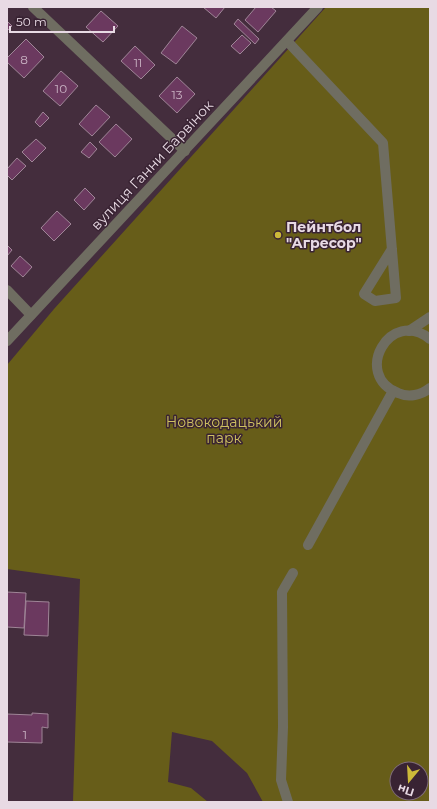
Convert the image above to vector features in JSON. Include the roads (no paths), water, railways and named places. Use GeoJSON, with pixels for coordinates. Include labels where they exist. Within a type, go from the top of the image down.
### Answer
{"type":"FeatureCollection","features":[{"type":"Feature","properties":{"kind":"street"},"geometry":{"type":"LineString","coordinates":[[33,7],[185,151]]}},
{"type":"Feature","properties":{"kind":"street","name":"вулиця Ганни Барвінок"},"geometry":{"type":"LineString","coordinates":[[7,341],[318,7]]}},
{"type":"Feature","properties":{"kind":"street"},"geometry":{"type":"LineString","coordinates":[[287,40],[383,143],[392,249],[396,298],[375,301],[364,294],[392,249]]}},
{"type":"Feature","properties":{"kind":"street"},"geometry":{"type":"LineString","coordinates":[[7,290],[31,315]]}},
{"type":"Feature","properties":{"kind":"street"},"geometry":{"type":"LineString","coordinates":[[430,317],[409,331],[397,334],[386,340],[381,347],[377,363],[380,376],[386,386],[393,391],[409,396],[418,394],[430,388]]}},
{"type":"Feature","properties":{"kind":"street"},"geometry":{"type":"LineString","coordinates":[[409,331],[417,332],[430,339]]}},
{"type":"Feature","properties":{"kind":"street"},"geometry":{"type":"LineString","coordinates":[[308,545],[393,391]]}},
{"type":"Feature","properties":{"kind":"street"},"geometry":{"type":"LineString","coordinates":[[288,802],[281,780],[282,592],[293,573]]}},
{"type":"Feature","properties":{"kind":"place","name":"Пейнтбол \"Агресор\""},"geometry":{"type":"Point","coordinates":[278,235]}},
{"type":"Feature","properties":{"kind":"park label","name":"Новокодацький парк"},"geometry":{"type":"Point","coordinates":[224,430]}}]}
